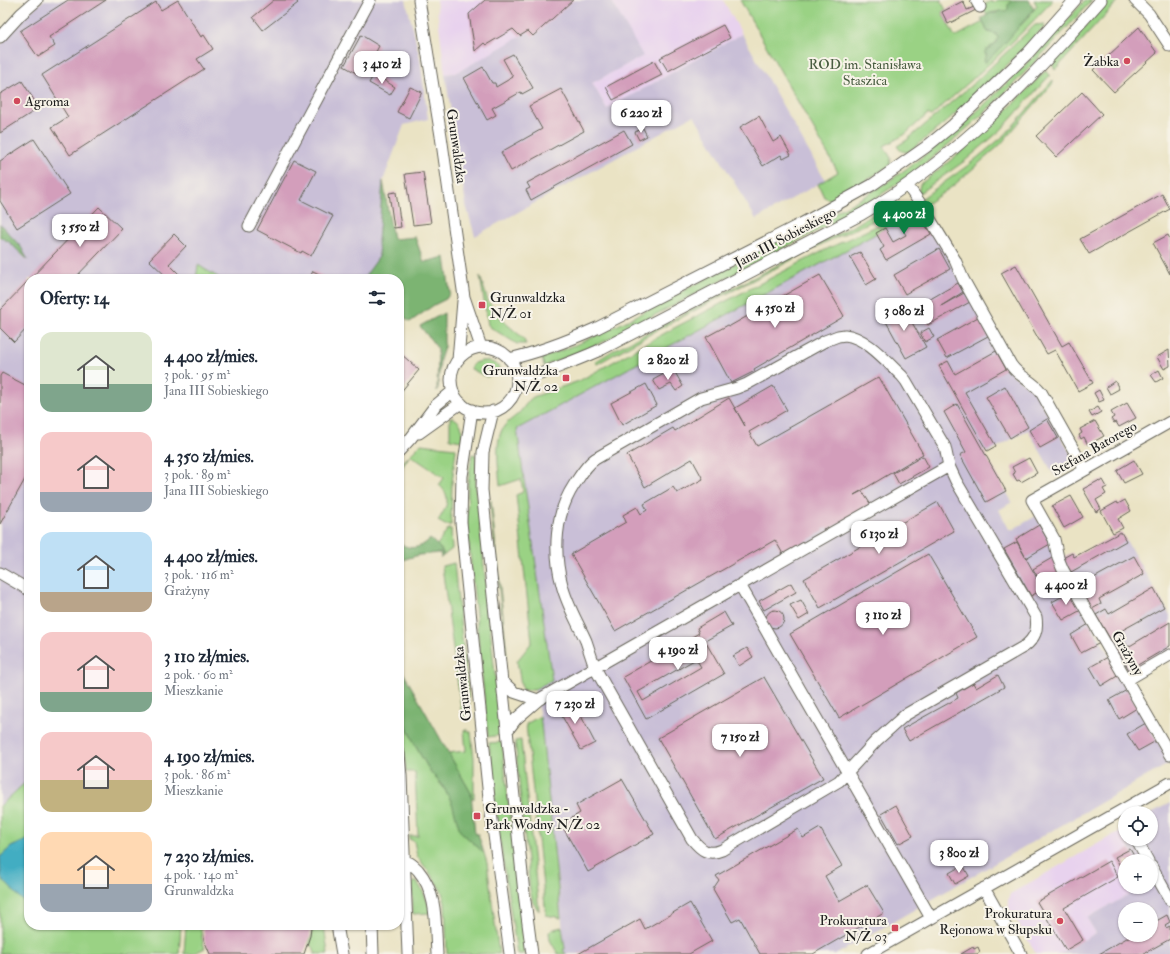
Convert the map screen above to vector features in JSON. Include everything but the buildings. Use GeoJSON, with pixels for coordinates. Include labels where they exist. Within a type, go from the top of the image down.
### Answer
{"type":"FeatureCollection","features":[{"type":"Feature","properties":{"kind":"street"},"geometry":{"type":"LineString","coordinates":[[0,37],[21,14],[37,0]]}},
{"type":"Feature","properties":{"kind":"street"},"geometry":{"type":"LineString","coordinates":[[249,226],[370,0]]}},
{"type":"Feature","properties":{"kind":"street","name":"Grunwaldzka"},"geometry":{"type":"LineString","coordinates":[[419,0],[440,130],[464,297],[480,347]]}},
{"type":"Feature","properties":{"kind":"street","name":"Jana III Sobieskiego"},"geometry":{"type":"LineString","coordinates":[[509,359],[562,344],[597,328],[794,227],[872,185],[953,126],[1028,53],[1075,0]]}},
{"type":"Feature","properties":{"kind":"street","name":"Jana III Sobieskiego"},"geometry":{"type":"LineString","coordinates":[[517,384],[602,349],[862,214],[907,185],[944,157],[1013,95],[1056,51],[1101,0]]}},
{"type":"Feature","properties":{"kind":"street"},"geometry":{"type":"LineString","coordinates":[[1136,0],[1153,19],[1170,46]]}},
{"type":"Feature","properties":{"kind":"street"},"geometry":{"type":"LineString","coordinates":[[907,185],[922,206],[955,260],[963,279],[1014,369],[1020,376],[1036,386],[1041,392],[1085,470]]}},
{"type":"Feature","properties":{"kind":"street","name":"Grunwaldzka"},"geometry":{"type":"LineString","coordinates":[[458,360],[464,297]]}},
{"type":"Feature","properties":{"kind":"street"},"geometry":{"type":"LineString","coordinates":[[845,335],[854,336],[868,345],[902,376],[944,447],[949,466],[965,497],[1036,617],[1037,628],[1032,639],[1025,646],[905,715],[876,741],[839,781],[722,850],[715,853],[704,850],[692,838],[595,668],[586,642],[565,596],[558,569],[557,537],[563,506],[567,496],[591,461],[697,400],[708,395],[732,390],[747,384],[831,338],[845,335]]}},
{"type":"Feature","properties":{"kind":"street"},"geometry":{"type":"LineString","coordinates":[[480,347],[491,348],[501,352],[509,359],[514,366],[517,375],[517,384],[509,401],[502,407],[493,411],[482,412],[472,410],[461,403],[453,391],[452,375],[454,367],[464,353],[480,347]]}},
{"type":"Feature","properties":{"kind":"street"},"geometry":{"type":"LineString","coordinates":[[404,446],[435,406],[453,391]]}},
{"type":"Feature","properties":{"kind":"street"},"geometry":{"type":"LineString","coordinates":[[411,438],[461,403]]}},
{"type":"Feature","properties":{"kind":"street","name":"Grunwaldzka"},"geometry":{"type":"LineString","coordinates":[[472,410],[462,483],[461,529],[489,798],[510,954]]}},
{"type":"Feature","properties":{"kind":"street"},"geometry":{"type":"LineString","coordinates":[[493,411],[483,452],[482,483],[507,731],[532,954]]}},
{"type":"Feature","properties":{"kind":"street","name":"Stefana Batorego"},"geometry":{"type":"LineString","coordinates":[[1032,500],[1170,422]]}},
{"type":"Feature","properties":{"kind":"street"},"geometry":{"type":"LineString","coordinates":[[507,731],[516,719],[538,700],[949,466]]}},
{"type":"Feature","properties":{"kind":"street","name":"Grażyny"},"geometry":{"type":"LineString","coordinates":[[1032,500],[1054,539],[1058,558],[1063,570],[1170,755]]}},
{"type":"Feature","properties":{"kind":"street"},"geometry":{"type":"LineString","coordinates":[[0,573],[24,587]]}},
{"type":"Feature","properties":{"kind":"street"},"geometry":{"type":"LineString","coordinates":[[740,585],[931,918]]}},
{"type":"Feature","properties":{"kind":"street"},"geometry":{"type":"LineString","coordinates":[[1127,680],[1170,655]]}},
{"type":"Feature","properties":{"kind":"street"},"geometry":{"type":"LineString","coordinates":[[502,681],[514,692],[538,700]]}},
{"type":"Feature","properties":{"kind":"street"},"geometry":{"type":"LineString","coordinates":[[1137,806],[1170,783]]}},
{"type":"Feature","properties":{"kind":"street"},"geometry":{"type":"LineString","coordinates":[[868,954],[984,888],[1118,818]]}},
{"type":"Feature","properties":{"kind":"street"},"geometry":{"type":"LineString","coordinates":[[404,861],[410,862],[417,869],[430,890],[435,906],[437,954]]}},
{"type":"Feature","properties":{"kind":"street"},"geometry":{"type":"LineString","coordinates":[[1158,879],[1170,900]]}},
{"type":"Feature","properties":{"kind":"street"},"geometry":{"type":"LineString","coordinates":[[984,888],[1021,954]]}},
{"type":"Feature","properties":{"kind":"street"},"geometry":{"type":"LineString","coordinates":[[404,901],[408,954]]}},
{"type":"Feature","properties":{"kind":"street"},"geometry":{"type":"LineString","coordinates":[[338,930],[342,954]]}},
{"type":"Feature","properties":{"kind":"street"},"geometry":{"type":"LineString","coordinates":[[372,930],[373,954]]}},
{"type":"Feature","properties":{"kind":"shaded area"},"geometry":{"type":"Polygon","coordinates":[[[44,0],[406,0],[420,58],[428,119],[404,125],[383,181],[378,241],[379,258],[367,274],[213,274],[198,265],[197,274],[24,274],[24,784],[0,806],[0,237],[9,242],[26,259],[21,247],[0,224],[0,46],[26,15],[44,0]]]}},
{"type":"Feature","properties":{"kind":"shaded area"},"geometry":{"type":"Polygon","coordinates":[[[436,0],[574,0],[533,37],[456,73],[445,74],[436,0]]]}},
{"type":"Feature","properties":{"kind":"shaded area"},"geometry":{"type":"Polygon","coordinates":[[[574,0],[611,0],[643,56],[592,83],[607,109],[742,34],[825,180],[756,219],[694,115],[475,236],[466,205],[445,74],[456,73],[528,32],[533,37],[574,0]]]}},
{"type":"Feature","properties":{"kind":"shaded area"},"geometry":{"type":"Polygon","coordinates":[[[611,0],[723,0],[742,34],[607,109],[592,83],[642,56],[611,0]]]}},
{"type":"Feature","properties":{"kind":"shaded area"},"geometry":{"type":"Polygon","coordinates":[[[920,208],[1013,375],[1035,392],[1076,463],[1054,475],[1028,430],[987,453],[982,448],[1012,502],[999,510],[1010,531],[1036,516],[1052,543],[1056,561],[1170,763],[837,954],[566,954],[563,950],[565,949],[541,723],[535,689],[552,680],[517,429],[872,236],[920,208]]]}},
{"type":"Feature","properties":{"kind":"shaded area"},"geometry":{"type":"Polygon","coordinates":[[[1121,532],[1170,615],[1170,650],[1128,674],[1061,558],[1072,553],[1075,557],[1121,532]]]}},
{"type":"Feature","properties":{"kind":"shaded area"},"geometry":{"type":"Polygon","coordinates":[[[1170,803],[1170,954],[1059,954],[1096,933],[1087,918],[1130,894],[1158,894],[1158,854],[1133,854],[1129,846],[1158,846],[1158,809],[1170,803]]]}},
{"type":"Feature","properties":{"kind":"shaded area"},"geometry":{"type":"Polygon","coordinates":[[[1118,832],[1118,846],[1128,846],[1133,854],[1118,854],[1118,894],[1130,894],[1087,918],[1096,933],[1059,954],[1036,954],[1008,906],[1010,894],[1118,832]]]}},
{"type":"Feature","properties":{"kind":"green space","name":"ROD im. Stanisława Staszica"},"geometry":{"type":"Polygon","coordinates":[[[740,0],[943,0],[941,1],[946,10],[942,12],[955,37],[983,22],[988,32],[996,34],[999,38],[987,56],[1022,24],[1037,6],[1034,0],[1053,0],[1009,45],[931,116],[928,114],[904,135],[884,146],[891,158],[890,165],[864,182],[831,200],[824,197],[818,184],[838,172],[740,0]]]}},
{"type":"Feature","properties":{"kind":"green space"},"geometry":{"type":"Polygon","coordinates":[[[998,0],[1012,0],[1009,9],[987,15],[982,6],[991,1],[993,3],[998,0]]]}},
{"type":"Feature","properties":{"kind":"green space"},"geometry":{"type":"Polygon","coordinates":[[[1012,0],[1029,0],[1034,9],[1006,42],[985,63],[984,60],[987,55],[985,54],[985,51],[996,43],[998,38],[996,34],[988,32],[981,19],[990,13],[1006,11],[1012,0]]]}},
{"type":"Feature","properties":{"kind":"green space"},"geometry":{"type":"Polygon","coordinates":[[[1085,0],[1092,0],[1006,92],[946,147],[879,196],[842,218],[605,341],[544,366],[542,358],[564,350],[628,320],[851,204],[886,183],[967,121],[1016,74],[1085,0]]]}},
{"type":"Feature","properties":{"kind":"green space"},"geometry":{"type":"Polygon","coordinates":[[[1109,0],[1119,0],[1055,70],[1053,66],[1054,61],[1109,0]]]}},
{"type":"Feature","properties":{"kind":"green space"},"geometry":{"type":"Polygon","coordinates":[[[1045,24],[1044,27],[995,77],[962,108],[908,152],[899,149],[897,146],[907,140],[975,82],[1035,25],[1045,24]]]}},
{"type":"Feature","properties":{"kind":"green space"},"geometry":{"type":"Polygon","coordinates":[[[1045,71],[1050,75],[1002,129],[966,160],[918,194],[920,184],[985,130],[1045,71]]]}},
{"type":"Feature","properties":{"kind":"green space"},"geometry":{"type":"Polygon","coordinates":[[[1053,80],[1053,83],[1000,145],[953,186],[925,205],[921,199],[967,166],[1005,135],[1053,80]]]}},
{"type":"Feature","properties":{"kind":"green space"},"geometry":{"type":"Polygon","coordinates":[[[383,181],[393,239],[415,237],[424,262],[445,257],[450,293],[446,299],[434,305],[410,322],[404,317],[404,274],[367,274],[379,257],[378,241],[383,181]]]}},
{"type":"Feature","properties":{"kind":"green space"},"geometry":{"type":"Polygon","coordinates":[[[878,211],[886,215],[826,242],[659,329],[597,364],[595,362],[612,351],[857,224],[878,211]]]}},
{"type":"Feature","properties":{"kind":"green space"},"geometry":{"type":"Polygon","coordinates":[[[887,221],[888,226],[872,236],[517,429],[552,680],[535,690],[522,690],[517,661],[532,642],[516,495],[523,492],[521,479],[500,486],[498,449],[500,434],[504,426],[519,413],[533,397],[579,381],[674,328],[825,250],[887,221]]]}},
{"type":"Feature","properties":{"kind":"green space"},"geometry":{"type":"Polygon","coordinates":[[[0,224],[21,247],[28,260],[9,242],[0,237],[0,224]]]}},
{"type":"Feature","properties":{"kind":"green space"},"geometry":{"type":"Polygon","coordinates":[[[198,265],[213,274],[197,274],[198,265]]]}},
{"type":"Feature","properties":{"kind":"green space"},"geometry":{"type":"Polygon","coordinates":[[[480,276],[488,301],[502,320],[523,338],[526,344],[517,344],[488,325],[480,276]]]}},
{"type":"Feature","properties":{"kind":"green space"},"geometry":{"type":"Polygon","coordinates":[[[444,313],[444,347],[440,360],[437,391],[438,349],[420,326],[444,313]]]}},
{"type":"Feature","properties":{"kind":"green space"},"geometry":{"type":"Polygon","coordinates":[[[481,361],[493,363],[499,367],[499,370],[487,377],[471,369],[471,366],[481,361]]]}},
{"type":"Feature","properties":{"kind":"green space"},"geometry":{"type":"Polygon","coordinates":[[[450,417],[454,418],[460,423],[462,429],[461,441],[450,439],[450,417]]]}},
{"type":"Feature","properties":{"kind":"green space"},"geometry":{"type":"Polygon","coordinates":[[[421,444],[455,448],[451,525],[445,525],[438,521],[444,512],[447,503],[446,494],[439,485],[444,478],[410,455],[421,444]]]}},
{"type":"Feature","properties":{"kind":"green space"},"geometry":{"type":"Polygon","coordinates":[[[472,454],[476,455],[476,487],[501,735],[488,737],[467,523],[468,483],[472,454]]]}},
{"type":"Feature","properties":{"kind":"green space"},"geometry":{"type":"Polygon","coordinates":[[[491,500],[507,655],[490,503],[491,500]]]}},
{"type":"Feature","properties":{"kind":"green space"},"geometry":{"type":"Polygon","coordinates":[[[448,529],[451,529],[452,549],[443,556],[443,552],[437,545],[448,529]]]}},
{"type":"Feature","properties":{"kind":"green space"},"geometry":{"type":"Polygon","coordinates":[[[430,539],[438,546],[443,556],[441,558],[440,553],[419,555],[404,560],[404,546],[419,547],[430,539]]]}},
{"type":"Feature","properties":{"kind":"green space"},"geometry":{"type":"Polygon","coordinates":[[[454,563],[470,713],[465,716],[462,715],[442,566],[454,563]]]}},
{"type":"Feature","properties":{"kind":"green space"},"geometry":{"type":"Polygon","coordinates":[[[404,674],[471,793],[475,834],[478,834],[484,853],[460,831],[452,803],[444,788],[430,771],[416,747],[404,721],[404,674]]]}},
{"type":"Feature","properties":{"kind":"green space"},"geometry":{"type":"Polygon","coordinates":[[[540,716],[561,918],[546,915],[526,724],[540,716]]]}},
{"type":"Feature","properties":{"kind":"green space"},"geometry":{"type":"Polygon","coordinates":[[[404,721],[416,747],[430,771],[444,788],[474,843],[484,853],[487,863],[499,954],[447,954],[445,903],[442,892],[417,856],[414,841],[409,839],[409,836],[418,836],[415,772],[406,772],[404,721]]]}},
{"type":"Feature","properties":{"kind":"green space"},"geometry":{"type":"Polygon","coordinates":[[[464,730],[471,732],[474,758],[474,799],[471,799],[471,793],[448,753],[466,751],[464,730]]]}},
{"type":"Feature","properties":{"kind":"green space"},"geometry":{"type":"Polygon","coordinates":[[[521,740],[539,911],[533,903],[530,890],[515,741],[521,740]]]}},
{"type":"Feature","properties":{"kind":"green space"},"geometry":{"type":"Polygon","coordinates":[[[502,742],[525,954],[517,954],[498,827],[489,743],[502,742]]]}},
{"type":"Feature","properties":{"kind":"green space"},"geometry":{"type":"Polygon","coordinates":[[[24,784],[24,930],[181,930],[179,954],[0,954],[0,806],[24,784]]]}},
{"type":"Feature","properties":{"kind":"green space"},"geometry":{"type":"Polygon","coordinates":[[[413,882],[417,882],[422,889],[430,913],[413,914],[413,882]]]}},
{"type":"Feature","properties":{"kind":"green space"},"geometry":{"type":"Polygon","coordinates":[[[562,927],[565,949],[563,950],[566,954],[558,954],[550,940],[549,932],[562,927]]]}},
{"type":"Feature","properties":{"kind":"green space"},"geometry":{"type":"Polygon","coordinates":[[[186,930],[201,930],[205,948],[193,954],[184,954],[186,930]]]}},
{"type":"Feature","properties":{"kind":"green space"},"geometry":{"type":"Polygon","coordinates":[[[325,930],[328,954],[316,954],[313,947],[309,945],[313,931],[325,930]]]}},
{"type":"Feature","properties":{"kind":"water"},"geometry":{"type":"Polygon","coordinates":[[[24,841],[24,902],[1,878],[0,857],[11,847],[24,841]]]}},
{"type":"Feature","properties":{"kind":"place","name":"Żabka"},"geometry":{"type":"Point","coordinates":[1127,61]}},
{"type":"Feature","properties":{"kind":"place","name":"Agroma"},"geometry":{"type":"Point","coordinates":[17,101]}},
{"type":"Feature","properties":{"kind":"place","name":"Grunwaldzka N/Ż 01"},"geometry":{"type":"Point","coordinates":[482,305]}},
{"type":"Feature","properties":{"kind":"place","name":"Grunwaldzka N/Ż 02"},"geometry":{"type":"Point","coordinates":[566,378]}},
{"type":"Feature","properties":{"kind":"place","name":"Grunwaldzka - Park Wodny N/Ż 02"},"geometry":{"type":"Point","coordinates":[477,816]}},
{"type":"Feature","properties":{"kind":"place","name":"Prokuratura Rejonowa w Słupsku"},"geometry":{"type":"Point","coordinates":[1060,921]}},
{"type":"Feature","properties":{"kind":"place","name":"Prokuratura N/Ż 03"},"geometry":{"type":"Point","coordinates":[895,928]}}]}
